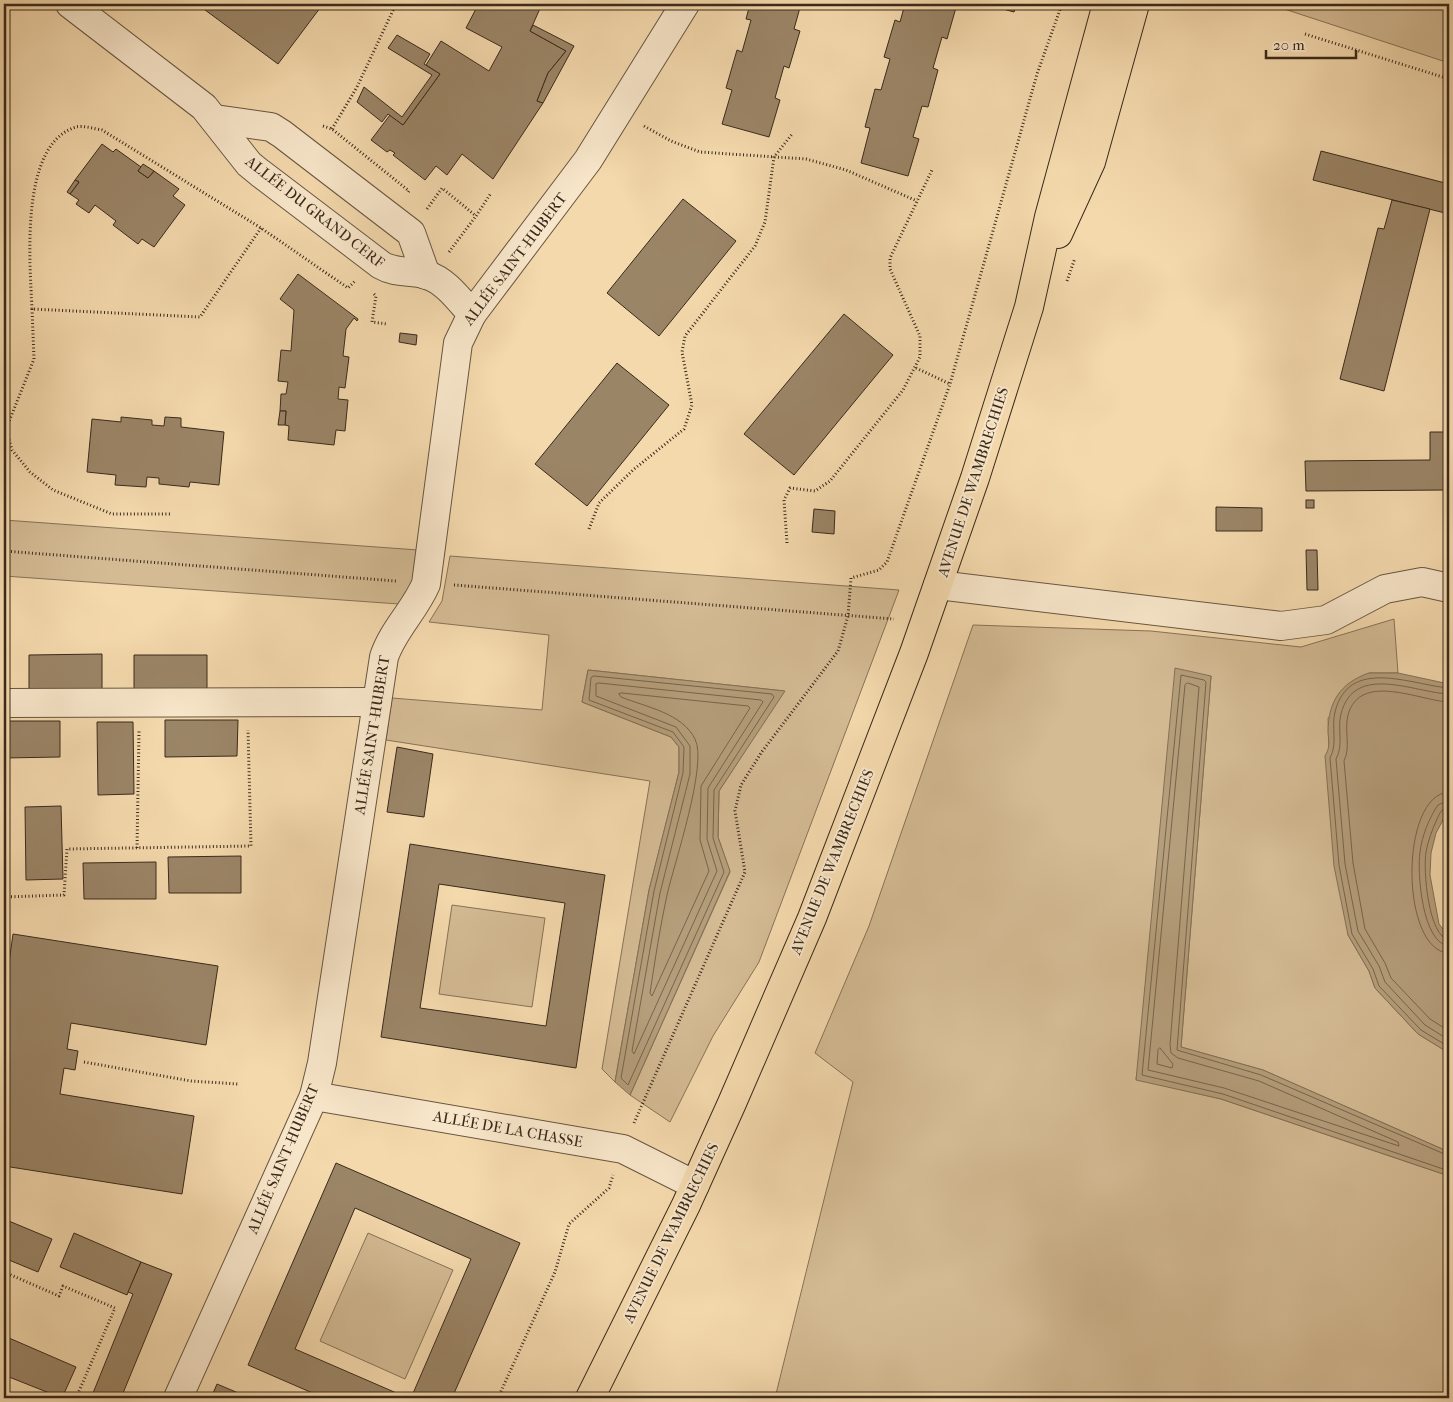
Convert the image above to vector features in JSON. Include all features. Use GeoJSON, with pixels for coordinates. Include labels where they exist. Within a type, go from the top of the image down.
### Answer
{"type":"FeatureCollection","features":[{"type":"Feature","properties":{"kind":"main road","name":"AVENUE DE WAMBRECHIES"},"geometry":{"type":"LineString","coordinates":[[1029,307],[1049,217],[1107,4]]}},
{"type":"Feature","properties":{"kind":"main road","name":"AVENUE DE WAMBRECHIES"},"geometry":{"type":"LineString","coordinates":[[590,1398],[695,1185],[812,918],[938,585],[1029,307],[1067,212],[1091,162],[1135,4]]}},
{"type":"Feature","properties":{"kind":"street","name":"ALLÉE DU GRAND CERF"},"geometry":{"type":"LineString","coordinates":[[70,4],[204,108],[215,119],[249,164],[381,265],[399,272],[426,275]]}},
{"type":"Feature","properties":{"kind":"street","name":"ALLÉE SAINT-HUBERT"},"geometry":{"type":"LineString","coordinates":[[178,1398],[314,1096],[322,1063],[384,657],[388,643],[411,613],[426,584],[458,343],[472,314],[583,166],[685,4]]}},
{"type":"Feature","properties":{"kind":"street"},"geometry":{"type":"LineString","coordinates":[[215,119],[271,127],[282,134],[411,233],[426,275],[446,286],[472,314]]}},
{"type":"Feature","properties":{"kind":"street"},"geometry":{"type":"LineString","coordinates":[[938,585],[1281,626],[1326,620],[1385,589],[1422,582],[1449,588]]}},
{"type":"Feature","properties":{"kind":"street"},"geometry":{"type":"LineString","coordinates":[[5,702],[377,702]]}},
{"type":"Feature","properties":{"kind":"street","name":"ALLÉE DE LA CHASSE"},"geometry":{"type":"LineString","coordinates":[[314,1096],[623,1149],[695,1185]]}},
{"type":"Feature","properties":{"kind":"path"},"geometry":{"type":"LineString","coordinates":[[396,4],[357,87],[332,129],[409,191],[406,195],[411,203]]}},
{"type":"Feature","properties":{"kind":"path"},"geometry":{"type":"LineString","coordinates":[[498,1398],[555,1272],[569,1224],[609,1188],[623,1149],[745,872],[735,811],[741,784],[761,753],[838,650],[848,616],[851,578],[879,570],[887,562],[950,384],[1037,74],[1062,4]]}},
{"type":"Feature","properties":{"kind":"path"},"geometry":{"type":"LineString","coordinates":[[1305,34],[1449,79]]}},
{"type":"Feature","properties":{"kind":"path"},"geometry":{"type":"LineString","coordinates":[[639,122],[671,141],[700,152],[806,159],[846,170],[917,201]]}},
{"type":"Feature","properties":{"kind":"path"},"geometry":{"type":"LineString","coordinates":[[170,514],[112,514],[53,490],[30,472],[12,450],[6,429],[34,359],[29,225],[40,165],[57,138],[77,126],[102,130],[261,228],[348,288],[356,281],[362,286]]}},
{"type":"Feature","properties":{"kind":"path"},"geometry":{"type":"LineString","coordinates":[[589,529],[599,503],[633,470],[684,429],[692,404],[682,352],[685,336],[755,246],[765,222],[774,157],[793,133]]}},
{"type":"Feature","properties":{"kind":"path"},"geometry":{"type":"LineString","coordinates":[[788,543],[784,500],[790,488],[815,491],[830,481],[903,390],[916,368],[920,357],[920,336],[890,268],[890,258],[932,170]]}},
{"type":"Feature","properties":{"kind":"path"},"geometry":{"type":"LineString","coordinates":[[425,210],[442,188],[476,216],[491,193]]}},
{"type":"Feature","properties":{"kind":"path"},"geometry":{"type":"LineString","coordinates":[[32,309],[200,317],[261,228]]}},
{"type":"Feature","properties":{"kind":"path"},"geometry":{"type":"LineString","coordinates":[[369,291],[376,296],[372,322],[387,324]]}},
{"type":"Feature","properties":{"kind":"path"},"geometry":{"type":"LineString","coordinates":[[916,368],[950,384]]}},
{"type":"Feature","properties":{"kind":"path"},"geometry":{"type":"LineString","coordinates":[[137,848],[139,702]]}},
{"type":"Feature","properties":{"kind":"path"},"geometry":{"type":"LineString","coordinates":[[4,897],[64,895],[67,849],[251,846],[247,702]]}},
{"type":"Feature","properties":{"kind":"path"},"geometry":{"type":"LineString","coordinates":[[4,910],[8,935],[4,958]]}},
{"type":"Feature","properties":{"kind":"path"},"geometry":{"type":"LineString","coordinates":[[84,1062],[191,1081],[238,1084]]}},
{"type":"Feature","properties":{"kind":"path"},"geometry":{"type":"LineString","coordinates":[[4,1272],[58,1296],[63,1286],[115,1308],[76,1398]]}},
{"type":"Feature","properties":{"kind":"path"},"geometry":{"type":"LineString","coordinates":[[4,1287],[9,1275]]}},
{"type":"Feature","properties":{"kind":"path"},"geometry":{"type":"LineString","coordinates":[[4,1394],[14,1398]]}},
{"type":"Feature","properties":{"kind":"shaded area"},"geometry":{"type":"Polygon","coordinates":[[[1269,4],[1449,4],[1449,63],[1269,4]]]}},
{"type":"Feature","properties":{"kind":"shaded area"},"geometry":{"type":"Polygon","coordinates":[[[4,520],[418,550],[413,595],[399,604],[4,576],[4,520]]]}},
{"type":"Feature","properties":{"kind":"shaded area"},"geometry":{"type":"Polygon","coordinates":[[[450,556],[899,590],[759,962],[713,1036],[670,1122],[630,1095],[730,872],[718,837],[719,791],[784,691],[588,670],[582,702],[671,737],[679,747],[679,772],[649,890],[615,1082],[602,1069],[650,781],[386,740],[392,698],[542,710],[549,635],[429,622],[442,601],[450,556]]]}},
{"type":"Feature","properties":{"kind":"shaded area"},"geometry":{"type":"Polygon","coordinates":[[[1394,619],[1398,673],[1369,673],[1328,718],[1329,750],[1348,935],[1369,971],[1375,988],[1418,1034],[1449,1053],[1449,1152],[1263,1070],[1181,1047],[1211,676],[1136,1079],[1221,1099],[1449,1176],[1449,1398],[775,1398],[853,1082],[815,1053],[869,926],[973,625],[1151,631],[1301,647],[1394,619]]]}},
{"type":"Feature","properties":{"kind":"shaded area"},"geometry":{"type":"Polygon","coordinates":[[[452,905],[545,918],[532,1007],[439,994],[452,905]]]}},
{"type":"Feature","properties":{"kind":"shaded area"},"geometry":{"type":"Polygon","coordinates":[[[368,1233],[453,1270],[405,1379],[320,1341],[368,1233]]]}},
{"type":"Feature","properties":{"kind":"water"},"geometry":{"type":"Polygon","coordinates":[[[1175,668],[1211,676],[1181,1047],[1263,1070],[1449,1152],[1449,1176],[1221,1099],[1136,1080],[1175,668]]]}},
{"type":"Feature","properties":{"kind":"water"},"geometry":{"type":"Polygon","coordinates":[[[588,670],[785,691],[719,791],[718,837],[730,871],[630,1095],[615,1082],[649,890],[679,772],[679,747],[671,737],[582,702],[588,670]]]}},
{"type":"Feature","properties":{"kind":"water"},"geometry":{"type":"Polygon","coordinates":[[[1369,673],[1398,673],[1449,684],[1449,809],[1436,833],[1431,853],[1430,875],[1439,924],[1449,937],[1449,1053],[1418,1034],[1375,988],[1369,971],[1348,935],[1334,866],[1325,756],[1329,742],[1330,712],[1333,703],[1343,688],[1350,682],[1369,673]]]}},
{"type":"Feature","properties":{"kind":"building"},"geometry":{"type":"Polygon","coordinates":[[[197,4],[323,4],[278,64],[197,4]]]}},
{"type":"Feature","properties":{"kind":"building"},"geometry":{"type":"Polygon","coordinates":[[[475,4],[542,4],[530,31],[566,51],[548,73],[537,101],[543,103],[493,179],[462,154],[447,175],[436,166],[425,180],[393,155],[395,153],[390,150],[387,152],[371,140],[390,115],[403,125],[440,74],[426,65],[441,41],[489,71],[502,47],[466,28],[478,5],[475,4]]]}},
{"type":"Feature","properties":{"kind":"building"},"geometry":{"type":"Polygon","coordinates":[[[750,4],[801,4],[794,29],[800,31],[789,68],[784,66],[775,98],[780,100],[769,137],[722,124],[732,90],[726,88],[737,50],[742,52],[751,20],[746,19],[750,4]]]}},
{"type":"Feature","properties":{"kind":"building"},"geometry":{"type":"Polygon","coordinates":[[[905,4],[957,4],[947,39],[942,37],[933,68],[938,70],[928,107],[922,106],[913,137],[919,139],[908,176],[861,163],[870,128],[865,127],[875,89],[881,90],[890,59],[884,57],[895,20],[900,22],[905,4]]]}},
{"type":"Feature","properties":{"kind":"building"},"geometry":{"type":"Polygon","coordinates":[[[993,4],[1017,4],[1014,12],[992,6],[993,4]]]}},
{"type":"Feature","properties":{"kind":"building"},"geometry":{"type":"Polygon","coordinates":[[[533,25],[574,46],[543,103],[537,101],[548,73],[566,51],[530,31],[533,25]]]}},
{"type":"Feature","properties":{"kind":"building"},"geometry":{"type":"Polygon","coordinates":[[[397,35],[430,54],[424,64],[440,74],[403,125],[388,114],[382,122],[357,102],[364,87],[402,117],[432,75],[388,48],[397,35]]]}},
{"type":"Feature","properties":{"kind":"building"},"geometry":{"type":"Polygon","coordinates":[[[102,144],[113,152],[116,149],[141,167],[138,171],[148,178],[154,171],[179,189],[173,196],[185,205],[154,247],[142,239],[138,244],[113,225],[116,221],[95,205],[89,213],[76,204],[79,200],[70,194],[79,182],[75,180],[102,144]]]}},
{"type":"Feature","properties":{"kind":"building"},"geometry":{"type":"Polygon","coordinates":[[[1321,151],[1449,184],[1449,214],[1313,180],[1321,151]]]}},
{"type":"Feature","properties":{"kind":"building"},"geometry":{"type":"Polygon","coordinates":[[[143,164],[154,171],[148,178],[138,171],[143,164]]]}},
{"type":"Feature","properties":{"kind":"building"},"geometry":{"type":"Polygon","coordinates":[[[75,180],[79,182],[70,194],[67,192],[75,180]]]}},
{"type":"Feature","properties":{"kind":"building"},"geometry":{"type":"Polygon","coordinates":[[[683,199],[736,241],[659,336],[607,293],[683,199]]]}},
{"type":"Feature","properties":{"kind":"building"},"geometry":{"type":"Polygon","coordinates":[[[1392,200],[1430,209],[1384,391],[1340,379],[1378,228],[1384,229],[1392,200]]]}},
{"type":"Feature","properties":{"kind":"building"},"geometry":{"type":"Polygon","coordinates":[[[298,274],[358,319],[357,321],[354,318],[346,329],[343,356],[349,357],[345,388],[339,387],[338,399],[348,400],[345,431],[336,430],[334,445],[288,440],[289,426],[285,425],[286,411],[280,411],[281,394],[286,394],[288,382],[278,381],[281,350],[291,351],[294,310],[280,299],[298,274]]]}},
{"type":"Feature","properties":{"kind":"building"},"geometry":{"type":"Polygon","coordinates":[[[844,314],[893,355],[794,475],[744,434],[844,314]]]}},
{"type":"Feature","properties":{"kind":"building"},"geometry":{"type":"Polygon","coordinates":[[[400,333],[417,335],[416,345],[399,342],[400,333]]]}},
{"type":"Feature","properties":{"kind":"building"},"geometry":{"type":"Polygon","coordinates":[[[617,363],[669,405],[587,506],[535,464],[617,363]]]}},
{"type":"Feature","properties":{"kind":"building"},"geometry":{"type":"Polygon","coordinates":[[[280,411],[286,411],[285,425],[278,425],[280,411]]]}},
{"type":"Feature","properties":{"kind":"building"},"geometry":{"type":"Polygon","coordinates":[[[121,417],[152,420],[152,425],[164,426],[165,417],[181,418],[181,427],[224,432],[219,485],[190,482],[189,487],[159,484],[159,478],[147,477],[146,487],[115,485],[116,475],[87,472],[92,419],[121,422],[121,417]]]}},
{"type":"Feature","properties":{"kind":"building"},"geometry":{"type":"Polygon","coordinates":[[[1430,432],[1449,432],[1449,490],[1306,491],[1305,461],[1430,460],[1430,432]]]}},
{"type":"Feature","properties":{"kind":"building"},"geometry":{"type":"Polygon","coordinates":[[[1306,500],[1314,500],[1314,508],[1306,508],[1306,500]]]}},
{"type":"Feature","properties":{"kind":"building"},"geometry":{"type":"Polygon","coordinates":[[[1216,507],[1262,508],[1262,531],[1216,531],[1216,507]]]}},
{"type":"Feature","properties":{"kind":"building"},"geometry":{"type":"Polygon","coordinates":[[[814,509],[835,511],[834,534],[812,532],[814,509]]]}},
{"type":"Feature","properties":{"kind":"building"},"geometry":{"type":"Polygon","coordinates":[[[1306,550],[1317,550],[1318,590],[1307,590],[1306,550]]]}},
{"type":"Feature","properties":{"kind":"building"},"geometry":{"type":"Polygon","coordinates":[[[102,654],[102,691],[29,692],[29,655],[102,654]]]}},
{"type":"Feature","properties":{"kind":"building"},"geometry":{"type":"Polygon","coordinates":[[[134,655],[207,655],[207,691],[134,692],[134,655]]]}},
{"type":"Feature","properties":{"kind":"building"},"geometry":{"type":"Polygon","coordinates":[[[165,720],[238,720],[237,756],[165,757],[165,720]]]}},
{"type":"Feature","properties":{"kind":"building"},"geometry":{"type":"Polygon","coordinates":[[[4,721],[60,721],[60,757],[4,758],[4,721]]]}},
{"type":"Feature","properties":{"kind":"building"},"geometry":{"type":"Polygon","coordinates":[[[97,722],[133,722],[134,794],[98,795],[97,722]]]}},
{"type":"Feature","properties":{"kind":"building"},"geometry":{"type":"Polygon","coordinates":[[[397,747],[433,754],[424,817],[387,812],[397,747]]]}},
{"type":"Feature","properties":{"kind":"building"},"geometry":{"type":"Polygon","coordinates":[[[61,806],[63,879],[26,880],[25,807],[61,806]]]}},
{"type":"Feature","properties":{"kind":"building"},"geometry":{"type":"Polygon","coordinates":[[[410,844],[605,875],[576,1068],[381,1037],[410,844]],[[439,884],[420,1008],[546,1026],[565,903],[439,884]]]}},
{"type":"Feature","properties":{"kind":"building"},"geometry":{"type":"Polygon","coordinates":[[[241,856],[241,893],[169,893],[168,857],[241,856]]]}},
{"type":"Feature","properties":{"kind":"building"},"geometry":{"type":"Polygon","coordinates":[[[156,862],[156,899],[84,899],[83,863],[156,862]]]}},
{"type":"Feature","properties":{"kind":"building"},"geometry":{"type":"Polygon","coordinates":[[[13,934],[218,966],[206,1045],[71,1023],[67,1049],[78,1051],[75,1070],[64,1068],[60,1094],[194,1116],[182,1194],[4,1166],[4,998],[13,934]]]}},
{"type":"Feature","properties":{"kind":"building"},"geometry":{"type":"Polygon","coordinates":[[[336,1163],[520,1243],[452,1398],[411,1398],[471,1259],[355,1208],[295,1349],[408,1398],[324,1398],[248,1365],[336,1163]]]}},
{"type":"Feature","properties":{"kind":"building"},"geometry":{"type":"Polygon","coordinates":[[[4,1219],[52,1239],[38,1272],[4,1258],[4,1219]]]}},
{"type":"Feature","properties":{"kind":"building"},"geometry":{"type":"Polygon","coordinates":[[[74,1233],[141,1262],[127,1295],[60,1267],[74,1233]]]}},
{"type":"Feature","properties":{"kind":"building"},"geometry":{"type":"Polygon","coordinates":[[[141,1262],[172,1274],[121,1398],[91,1398],[133,1294],[128,1292],[141,1262]]]}},
{"type":"Feature","properties":{"kind":"building"},"geometry":{"type":"Polygon","coordinates":[[[9,1338],[76,1367],[62,1398],[4,1375],[4,1351],[9,1338]]]}},
{"type":"Feature","properties":{"kind":"building"},"geometry":{"type":"Polygon","coordinates":[[[217,1384],[250,1398],[211,1398],[217,1384]]]}}]}
